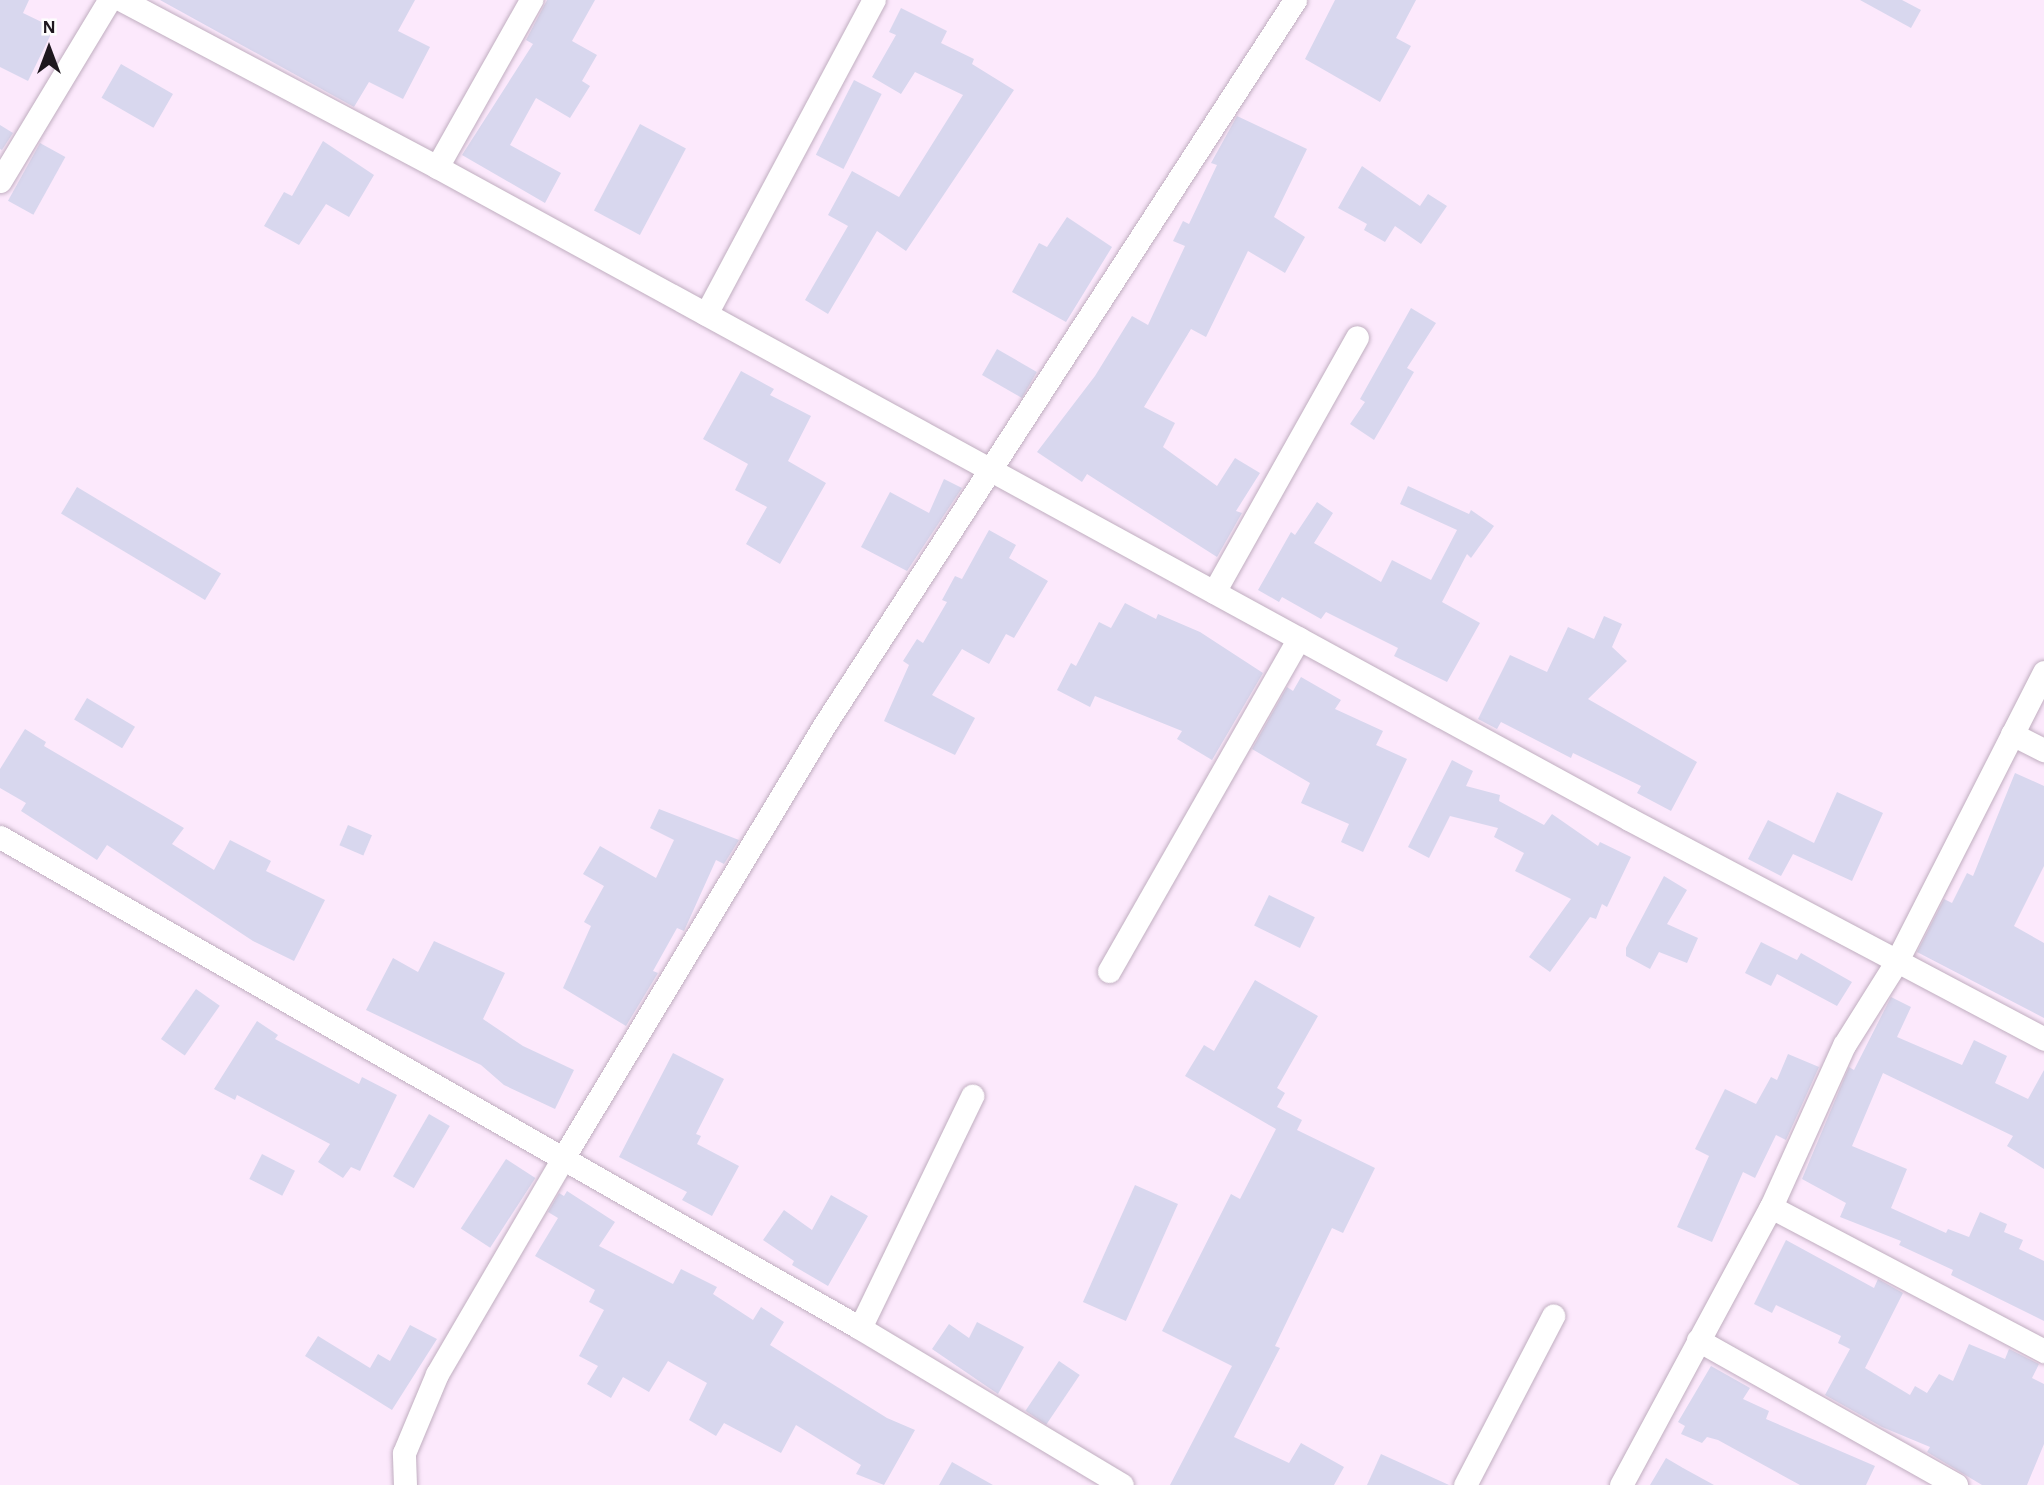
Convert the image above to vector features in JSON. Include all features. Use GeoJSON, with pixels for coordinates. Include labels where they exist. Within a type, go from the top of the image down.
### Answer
{"type":"FeatureCollection","features":[{"type":"Feature","properties":{"kind":"street"},"geometry":{"type":"LineString","coordinates":[[0,181],[109,0]]}},
{"type":"Feature","properties":{"kind":"street"},"geometry":{"type":"LineString","coordinates":[[122,0],[438,167],[1214,592],[2044,1039]]}},
{"type":"Feature","properties":{"kind":"street"},"geometry":{"type":"LineString","coordinates":[[438,167],[531,0]]}},
{"type":"Feature","properties":{"kind":"street"},"geometry":{"type":"LineString","coordinates":[[706,314],[874,0]]}},
{"type":"Feature","properties":{"kind":"street"},"geometry":{"type":"LineString","coordinates":[[405,1485],[404,1454],[437,1374],[563,1158],[825,724],[1295,0]]}},
{"type":"Feature","properties":{"kind":"street"},"geometry":{"type":"LineString","coordinates":[[1214,592],[1357,337]]}},
{"type":"Feature","properties":{"kind":"street"},"geometry":{"type":"LineString","coordinates":[[1109,971],[1299,638]]}},
{"type":"Feature","properties":{"kind":"street"},"geometry":{"type":"LineString","coordinates":[[1621,1485],[1771,1207],[1844,1045],[1897,961],[2044,672]]}},
{"type":"Feature","properties":{"kind":"street"},"geometry":{"type":"LineString","coordinates":[[2012,734],[2044,750]]}},
{"type":"Feature","properties":{"kind":"street"},"geometry":{"type":"LineString","coordinates":[[0,837],[860,1328],[1122,1485]]}},
{"type":"Feature","properties":{"kind":"street"},"geometry":{"type":"LineString","coordinates":[[860,1328],[972,1096]]}},
{"type":"Feature","properties":{"kind":"street"},"geometry":{"type":"LineString","coordinates":[[1771,1207],[2044,1351]]}},
{"type":"Feature","properties":{"kind":"street"},"geometry":{"type":"LineString","coordinates":[[1465,1485],[1553,1317]]}},
{"type":"Feature","properties":{"kind":"street"},"geometry":{"type":"LineString","coordinates":[[1698,1340],[1956,1485]]}},
{"type":"Feature","properties":{"kind":"building"},"geometry":{"type":"Polygon","coordinates":[[[0,0],[29,0],[23,13],[54,28],[28,81],[0,67],[0,0]]]}},
{"type":"Feature","properties":{"kind":"building"},"geometry":{"type":"Polygon","coordinates":[[[160,0],[415,0],[398,31],[430,47],[403,99],[369,82],[354,107],[160,0]]]}},
{"type":"Feature","properties":{"kind":"building"},"geometry":{"type":"Polygon","coordinates":[[[547,0],[595,0],[572,41],[597,55],[582,81],[590,86],[570,118],[536,98],[510,145],[561,173],[545,203],[462,155],[533,44],[526,40],[547,0]]]}},
{"type":"Feature","properties":{"kind":"building"},"geometry":{"type":"Polygon","coordinates":[[[1335,0],[1416,0],[1396,38],[1411,46],[1380,102],[1305,59],[1335,0]]]}},
{"type":"Feature","properties":{"kind":"building"},"geometry":{"type":"Polygon","coordinates":[[[1860,0],[1902,0],[1921,10],[1911,28],[1860,0]]]}},
{"type":"Feature","properties":{"kind":"building"},"geometry":{"type":"Polygon","coordinates":[[[901,8],[947,31],[941,43],[974,59],[972,64],[1014,90],[906,251],[877,231],[828,314],[805,300],[848,226],[828,215],[852,171],[899,197],[963,95],[915,72],[901,94],[872,77],[896,35],[889,32],[901,8]]]}},
{"type":"Feature","properties":{"kind":"building"},"geometry":{"type":"Polygon","coordinates":[[[121,64],[173,94],[153,128],[102,98],[121,64]]]}},
{"type":"Feature","properties":{"kind":"building"},"geometry":{"type":"Polygon","coordinates":[[[854,80],[882,94],[843,169],[816,155],[854,80]]]}},
{"type":"Feature","properties":{"kind":"building"},"geometry":{"type":"Polygon","coordinates":[[[1237,116],[1307,149],[1274,217],[1305,237],[1285,273],[1248,251],[1206,337],[1191,329],[1144,407],[1175,423],[1163,447],[1217,486],[1235,458],[1260,473],[1236,511],[1242,513],[1217,557],[1087,474],[1082,482],[1037,452],[1095,376],[1132,316],[1148,325],[1185,246],[1173,241],[1183,221],[1189,224],[1217,165],[1211,163],[1237,116]]]}},
{"type":"Feature","properties":{"kind":"building"},"geometry":{"type":"Polygon","coordinates":[[[640,124],[686,148],[640,235],[594,211],[640,124]]]}},
{"type":"Feature","properties":{"kind":"building"},"geometry":{"type":"Polygon","coordinates":[[[0,125],[13,133],[2,150],[0,149],[0,125]]]}},
{"type":"Feature","properties":{"kind":"building"},"geometry":{"type":"Polygon","coordinates":[[[323,141],[374,175],[349,217],[326,204],[299,245],[264,226],[284,192],[292,196],[323,141]]]}},
{"type":"Feature","properties":{"kind":"building"},"geometry":{"type":"Polygon","coordinates":[[[40,143],[65,157],[33,215],[8,201],[40,143]]]}},
{"type":"Feature","properties":{"kind":"building"},"geometry":{"type":"Polygon","coordinates":[[[1362,166],[1420,206],[1428,194],[1447,206],[1421,244],[1395,226],[1385,242],[1364,230],[1367,224],[1338,208],[1362,166]]]}},
{"type":"Feature","properties":{"kind":"building"},"geometry":{"type":"Polygon","coordinates":[[[1067,217],[1112,247],[1066,322],[1012,292],[1039,243],[1047,247],[1067,217]]]}},
{"type":"Feature","properties":{"kind":"building"},"geometry":{"type":"Polygon","coordinates":[[[1411,308],[1436,323],[1407,368],[1414,372],[1374,440],[1350,424],[1365,402],[1360,399],[1411,308]]]}},
{"type":"Feature","properties":{"kind":"building"},"geometry":{"type":"Polygon","coordinates":[[[997,349],[1037,372],[1022,398],[982,375],[997,349]]]}},
{"type":"Feature","properties":{"kind":"building"},"geometry":{"type":"Polygon","coordinates":[[[741,371],[774,389],[770,395],[811,416],[788,461],[826,483],[780,564],[746,544],[767,507],[735,490],[748,464],[703,439],[741,371]]]}},
{"type":"Feature","properties":{"kind":"building"},"geometry":{"type":"Polygon","coordinates":[[[944,479],[962,488],[907,571],[861,547],[890,492],[929,513],[944,479]]]}},
{"type":"Feature","properties":{"kind":"building"},"geometry":{"type":"Polygon","coordinates":[[[1408,486],[1469,514],[1471,510],[1494,526],[1471,558],[1467,554],[1442,602],[1480,623],[1447,682],[1394,656],[1398,648],[1326,612],[1321,619],[1282,597],[1279,602],[1258,590],[1291,532],[1295,535],[1317,502],[1333,513],[1314,543],[1381,582],[1392,560],[1431,580],[1457,530],[1400,504],[1408,486]]]}},
{"type":"Feature","properties":{"kind":"building"},"geometry":{"type":"Polygon","coordinates":[[[77,487],[221,574],[205,600],[61,514],[77,487]]]}},
{"type":"Feature","properties":{"kind":"building"},"geometry":{"type":"Polygon","coordinates":[[[989,530],[1016,545],[1009,558],[1048,581],[1014,638],[1006,634],[989,664],[962,649],[932,695],[975,718],[955,755],[884,721],[909,665],[903,661],[917,639],[923,643],[947,602],[942,600],[955,576],[962,579],[989,530]]]}},
{"type":"Feature","properties":{"kind":"building"},"geometry":{"type":"Polygon","coordinates":[[[1125,603],[1156,619],[1158,614],[1200,632],[1263,673],[1212,760],[1177,739],[1182,731],[1095,696],[1090,707],[1057,690],[1071,663],[1076,666],[1099,622],[1111,628],[1125,603]]]}},
{"type":"Feature","properties":{"kind":"building"},"geometry":{"type":"Polygon","coordinates":[[[1604,616],[1622,624],[1612,647],[1627,661],[1588,699],[1697,762],[1671,811],[1637,793],[1641,786],[1573,753],[1571,758],[1501,722],[1497,729],[1478,719],[1510,655],[1547,672],[1568,627],[1594,639],[1604,616]]]}},
{"type":"Feature","properties":{"kind":"building"},"geometry":{"type":"Polygon","coordinates":[[[1301,677],[1341,700],[1335,709],[1383,731],[1376,745],[1407,759],[1363,852],[1341,842],[1349,824],[1301,803],[1310,783],[1252,749],[1287,687],[1293,691],[1301,677]]]}},
{"type":"Feature","properties":{"kind":"building"},"geometry":{"type":"Polygon","coordinates":[[[87,698],[135,727],[122,748],[74,719],[87,698]]]}},
{"type":"Feature","properties":{"kind":"building"},"geometry":{"type":"Polygon","coordinates":[[[25,729],[46,742],[44,746],[184,828],[172,844],[214,870],[230,840],[271,861],[266,871],[325,900],[294,961],[253,941],[107,845],[97,860],[21,811],[26,803],[0,788],[0,769],[25,729]]]}},
{"type":"Feature","properties":{"kind":"building"},"geometry":{"type":"Polygon","coordinates":[[[1452,760],[1473,771],[1466,786],[1500,795],[1499,801],[1544,825],[1552,814],[1598,846],[1600,842],[1631,857],[1607,907],[1602,904],[1596,919],[1590,917],[1550,972],[1529,957],[1571,899],[1515,871],[1524,853],[1494,837],[1498,828],[1450,816],[1429,858],[1408,847],[1452,760]]]}},
{"type":"Feature","properties":{"kind":"building"},"geometry":{"type":"Polygon","coordinates":[[[2015,773],[2044,786],[2044,866],[2014,926],[2044,943],[2044,1018],[1917,952],[1944,899],[1952,903],[1967,873],[1973,876],[2015,773]]]}},
{"type":"Feature","properties":{"kind":"building"},"geometry":{"type":"Polygon","coordinates":[[[1837,792],[1883,813],[1852,881],[1793,854],[1781,876],[1748,859],[1768,820],[1814,843],[1837,792]]]}},
{"type":"Feature","properties":{"kind":"building"},"geometry":{"type":"Polygon","coordinates":[[[659,809],[739,840],[724,864],[716,860],[684,931],[677,928],[653,971],[658,973],[626,1026],[563,988],[591,926],[584,922],[604,886],[583,874],[600,846],[656,878],[674,840],[650,828],[659,809]]]}},
{"type":"Feature","properties":{"kind":"building"},"geometry":{"type":"Polygon","coordinates":[[[348,825],[372,835],[363,855],[339,845],[348,825]]]}},
{"type":"Feature","properties":{"kind":"building"},"geometry":{"type":"Polygon","coordinates":[[[1664,876],[1687,890],[1667,924],[1698,938],[1687,963],[1659,952],[1650,969],[1626,956],[1626,948],[1664,876]]]}},
{"type":"Feature","properties":{"kind":"building"},"geometry":{"type":"Polygon","coordinates":[[[1269,895],[1315,917],[1300,948],[1254,926],[1269,895]]]}},
{"type":"Feature","properties":{"kind":"building"},"geometry":{"type":"Polygon","coordinates":[[[434,941],[505,973],[483,1019],[523,1046],[574,1070],[555,1109],[504,1085],[481,1065],[366,1010],[393,958],[418,972],[434,941]]]}},
{"type":"Feature","properties":{"kind":"building"},"geometry":{"type":"Polygon","coordinates":[[[1761,942],[1797,960],[1801,953],[1852,982],[1837,1006],[1777,974],[1771,986],[1745,973],[1761,942]]]}},
{"type":"Feature","properties":{"kind":"building"},"geometry":{"type":"Polygon","coordinates":[[[1255,980],[1318,1016],[1277,1088],[1285,1093],[1277,1107],[1302,1120],[1297,1130],[1375,1168],[1343,1233],[1332,1228],[1275,1346],[1280,1348],[1234,1437],[1289,1463],[1301,1443],[1344,1467],[1334,1485],[1170,1485],[1232,1366],[1162,1331],[1231,1194],[1240,1199],[1276,1129],[1185,1076],[1204,1045],[1214,1051],[1255,980]]]}},
{"type":"Feature","properties":{"kind":"building"},"geometry":{"type":"Polygon","coordinates":[[[196,989],[220,1006],[185,1056],[161,1039],[196,989]]]}},
{"type":"Feature","properties":{"kind":"building"},"geometry":{"type":"Polygon","coordinates":[[[1891,997],[1911,1007],[1897,1037],[1962,1065],[1974,1040],[2007,1056],[1995,1083],[2028,1099],[2044,1070],[2044,1169],[2007,1146],[2013,1136],[1883,1073],[1852,1146],[1907,1169],[1891,1208],[1946,1233],[1948,1229],[1969,1237],[1980,1212],[2007,1224],[2004,1232],[2023,1240],[2019,1249],[2044,1261],[2044,1321],[1951,1275],[1953,1270],[1899,1245],[1901,1241],[1840,1217],[1846,1203],[1802,1179],[1849,1067],[1854,1070],[1891,997]]]}},
{"type":"Feature","properties":{"kind":"building"},"geometry":{"type":"Polygon","coordinates":[[[257,1021],[278,1035],[275,1039],[359,1084],[362,1077],[397,1095],[360,1171],[351,1167],[343,1178],[318,1162],[330,1144],[237,1095],[235,1100],[214,1089],[257,1021]]]}},
{"type":"Feature","properties":{"kind":"building"},"geometry":{"type":"Polygon","coordinates":[[[673,1053],[724,1079],[696,1134],[701,1136],[697,1144],[739,1166],[712,1216],[682,1200],[687,1192],[619,1157],[673,1053]]]}},
{"type":"Feature","properties":{"kind":"building"},"geometry":{"type":"Polygon","coordinates":[[[1788,1054],[1819,1067],[1786,1140],[1776,1135],[1755,1178],[1743,1172],[1712,1242],[1677,1227],[1709,1156],[1695,1149],[1725,1089],[1756,1104],[1771,1077],[1777,1080],[1788,1054]]]}},
{"type":"Feature","properties":{"kind":"building"},"geometry":{"type":"Polygon","coordinates":[[[429,1114],[450,1126],[414,1188],[393,1176],[429,1114]]]}},
{"type":"Feature","properties":{"kind":"building"},"geometry":{"type":"Polygon","coordinates":[[[262,1154],[295,1171],[282,1196],[249,1179],[262,1154]]]}},
{"type":"Feature","properties":{"kind":"building"},"geometry":{"type":"Polygon","coordinates":[[[506,1159],[535,1178],[490,1248],[461,1229],[506,1159]]]}},
{"type":"Feature","properties":{"kind":"building"},"geometry":{"type":"Polygon","coordinates":[[[1135,1185],[1178,1204],[1126,1321],[1083,1302],[1135,1185]]]}},
{"type":"Feature","properties":{"kind":"building"},"geometry":{"type":"Polygon","coordinates":[[[567,1191],[615,1222],[599,1246],[673,1284],[681,1269],[717,1287],[713,1294],[753,1320],[761,1307],[784,1322],[770,1345],[887,1418],[915,1430],[884,1485],[856,1474],[861,1465],[796,1425],[781,1453],[724,1423],[716,1436],[689,1420],[707,1383],[668,1361],[649,1392],[623,1377],[611,1398],[587,1384],[598,1366],[579,1356],[604,1310],[589,1302],[595,1290],[535,1256],[558,1218],[548,1212],[559,1193],[564,1196],[567,1191]]]}},
{"type":"Feature","properties":{"kind":"building"},"geometry":{"type":"Polygon","coordinates":[[[831,1195],[868,1216],[828,1286],[792,1265],[794,1261],[763,1240],[784,1210],[812,1230],[831,1195]]]}},
{"type":"Feature","properties":{"kind":"building"},"geometry":{"type":"Polygon","coordinates":[[[1786,1240],[1874,1288],[1878,1279],[1903,1293],[1865,1368],[1910,1395],[1915,1386],[1927,1393],[1939,1374],[1953,1381],[1969,1344],[2005,1359],[2009,1349],[2039,1364],[2032,1378],[2044,1384],[2044,1444],[2027,1485],[1982,1485],[1927,1452],[1930,1447],[1882,1427],[1825,1395],[1850,1349],[1838,1343],[1841,1336],[1776,1305],[1772,1313],[1754,1304],[1786,1240]]]}},
{"type":"Feature","properties":{"kind":"building"},"geometry":{"type":"Polygon","coordinates":[[[977,1322],[1024,1347],[998,1394],[932,1349],[949,1324],[969,1338],[977,1322]]]}},
{"type":"Feature","properties":{"kind":"building"},"geometry":{"type":"Polygon","coordinates":[[[410,1325],[437,1339],[392,1410],[305,1356],[318,1336],[370,1368],[378,1354],[390,1361],[410,1325]]]}},
{"type":"Feature","properties":{"kind":"building"},"geometry":{"type":"Polygon","coordinates":[[[1059,1361],[1080,1375],[1046,1425],[1025,1411],[1059,1361]]]}},
{"type":"Feature","properties":{"kind":"building"},"geometry":{"type":"Polygon","coordinates":[[[1711,1366],[1750,1388],[1743,1399],[1769,1411],[1766,1419],[1875,1466],[1866,1485],[1800,1485],[1718,1440],[1707,1437],[1702,1443],[1681,1434],[1685,1426],[1678,1422],[1711,1366]]]}},
{"type":"Feature","properties":{"kind":"building"},"geometry":{"type":"Polygon","coordinates":[[[1381,1454],[1449,1485],[1367,1485],[1381,1454]]]}},
{"type":"Feature","properties":{"kind":"building"},"geometry":{"type":"Polygon","coordinates":[[[1666,1458],[1683,1468],[1714,1485],[1650,1485],[1666,1458]]]}},
{"type":"Feature","properties":{"kind":"building"},"geometry":{"type":"Polygon","coordinates":[[[952,1462],[993,1485],[939,1485],[952,1462]]]}}]}
